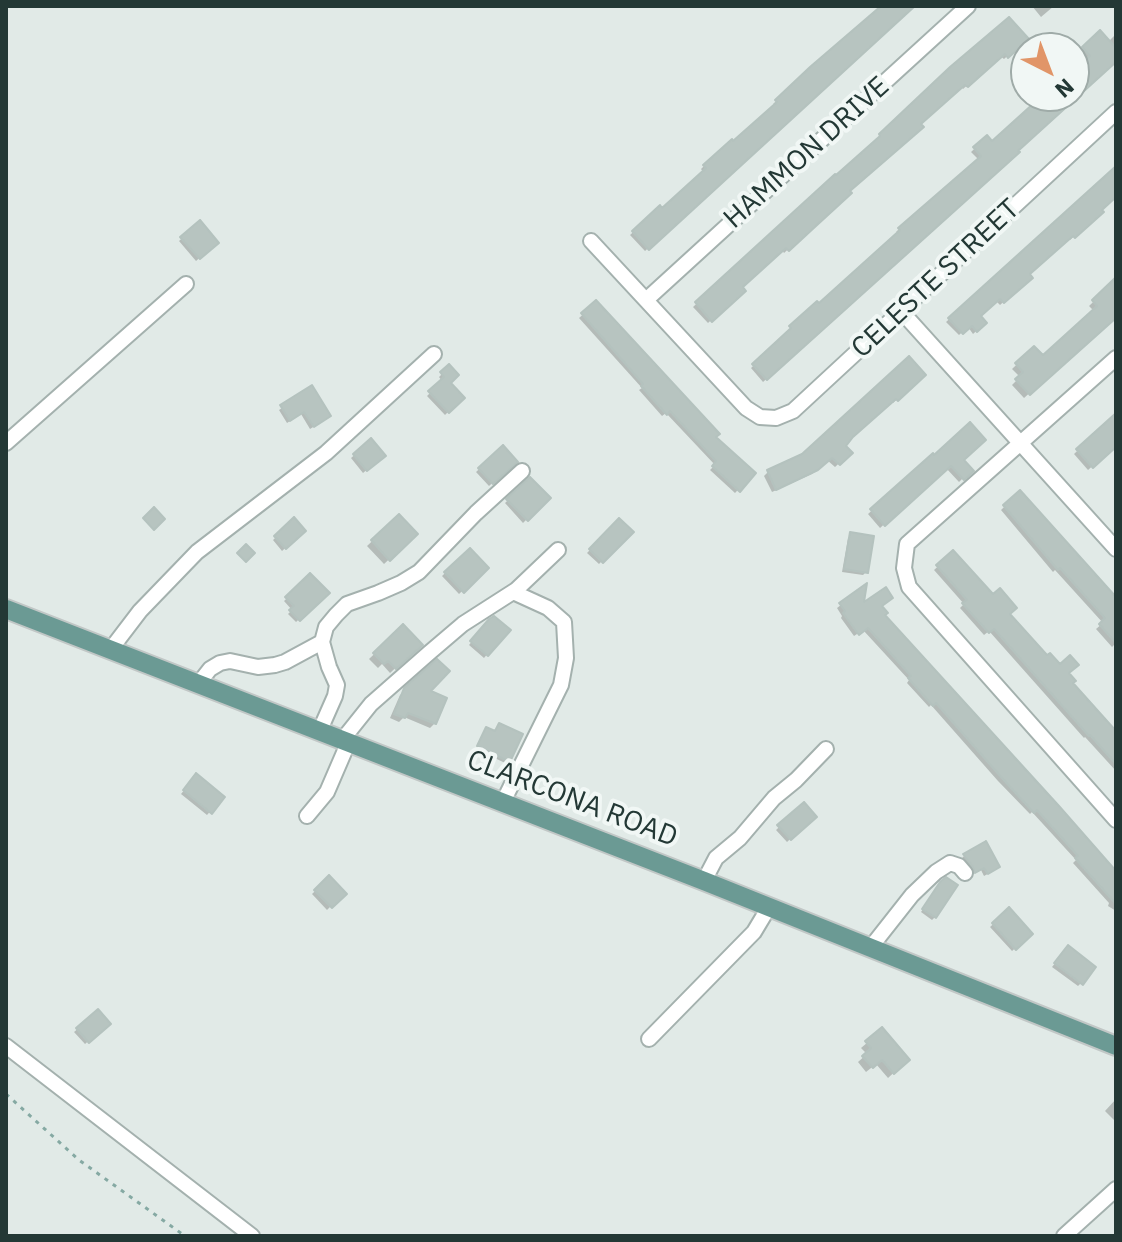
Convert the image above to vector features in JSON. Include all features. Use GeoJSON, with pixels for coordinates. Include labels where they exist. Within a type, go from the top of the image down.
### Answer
{"type":"FeatureCollection","features":[{"type":"Feature","properties":{"kind":"main road","name":"CLARCONA ROAD"},"geometry":{"type":"LineString","coordinates":[[6,609],[346,740],[1116,1046]]}},
{"type":"Feature","properties":{"kind":"street","name":"HAMMON DRIVE"},"geometry":{"type":"LineString","coordinates":[[646,300],[968,6]]}},
{"type":"Feature","properties":{"kind":"street","name":"CELESTE STREET"},"geometry":{"type":"LineString","coordinates":[[646,300],[746,408],[760,417],[776,418],[793,411],[1116,112]]}},
{"type":"Feature","properties":{"kind":"street"},"geometry":{"type":"LineString","coordinates":[[591,241],[646,300]]}},
{"type":"Feature","properties":{"kind":"street"},"geometry":{"type":"LineString","coordinates":[[6,443],[186,284]]}},
{"type":"Feature","properties":{"kind":"street"},"geometry":{"type":"LineString","coordinates":[[901,311],[1116,549]]}},
{"type":"Feature","properties":{"kind":"street"},"geometry":{"type":"LineString","coordinates":[[111,649],[140,611],[197,552],[326,453],[434,354]]}},
{"type":"Feature","properties":{"kind":"street"},"geometry":{"type":"LineString","coordinates":[[1116,358],[907,544],[904,568],[909,587],[1116,820]]}},
{"type":"Feature","properties":{"kind":"street"},"geometry":{"type":"LineString","coordinates":[[320,730],[337,685],[322,642],[326,627],[347,604],[401,583],[419,572],[522,471]]}},
{"type":"Feature","properties":{"kind":"street"},"geometry":{"type":"LineString","coordinates":[[307,816],[327,792],[346,740],[371,704],[463,624],[513,592],[558,550]]}},
{"type":"Feature","properties":{"kind":"street"},"geometry":{"type":"LineString","coordinates":[[503,802],[561,685],[566,658],[564,622],[548,608],[513,592]]}},
{"type":"Feature","properties":{"kind":"street"},"geometry":{"type":"LineString","coordinates":[[199,683],[210,669],[220,663],[230,661],[258,667],[275,665],[322,642]]}},
{"type":"Feature","properties":{"kind":"street"},"geometry":{"type":"LineString","coordinates":[[704,881],[716,858],[740,838],[774,798],[826,749]]}},
{"type":"Feature","properties":{"kind":"street"},"geometry":{"type":"LineString","coordinates":[[871,947],[912,895],[936,872],[950,863],[959,866],[965,873]]}},
{"type":"Feature","properties":{"kind":"street"},"geometry":{"type":"LineString","coordinates":[[649,1039],[754,932],[769,907]]}},
{"type":"Feature","properties":{"kind":"street"},"geometry":{"type":"LineString","coordinates":[[6,1046],[252,1236]]}},
{"type":"Feature","properties":{"kind":"street"},"geometry":{"type":"LineString","coordinates":[[1064,1236],[1116,1189]]}},
{"type":"Feature","properties":{"kind":"path"},"geometry":{"type":"LineString","coordinates":[[6,1094],[79,1160],[185,1236]]}},
{"type":"Feature","properties":{"kind":"building"},"geometry":{"type":"Polygon","coordinates":[[[881,6],[915,6],[649,250],[632,231],[660,205],[662,208],[706,168],[703,165],[881,6]]]}},
{"type":"Feature","properties":{"kind":"building"},"geometry":{"type":"Polygon","coordinates":[[[1009,17],[1023,32],[1010,32],[1010,56],[1008,58],[1005,54],[921,124],[924,127],[850,191],[852,193],[789,251],[786,248],[743,287],[746,291],[712,322],[695,302],[880,136],[950,67],[1009,17]]]}},
{"type":"Feature","properties":{"kind":"building"},"geometry":{"type":"Polygon","coordinates":[[[1100,30],[1116,48],[1116,62],[1090,86],[1090,56],[1090,39],[1100,30]]]}},
{"type":"Feature","properties":{"kind":"building"},"geometry":{"type":"Polygon","coordinates":[[[1024,112],[1061,112],[767,380],[752,364],[791,328],[789,326],[817,301],[819,303],[900,230],[898,228],[981,156],[973,147],[987,135],[992,141],[1024,112]]]}},
{"type":"Feature","properties":{"kind":"building"},"geometry":{"type":"Polygon","coordinates":[[[1116,166],[1116,197],[1102,210],[1104,212],[1030,274],[1033,278],[1004,303],[1000,299],[981,316],[987,323],[977,332],[972,326],[963,334],[948,318],[1116,166]]]}},
{"type":"Feature","properties":{"kind":"building"},"geometry":{"type":"Polygon","coordinates":[[[200,220],[219,243],[200,259],[180,237],[200,220]]]}},
{"type":"Feature","properties":{"kind":"building"},"geometry":{"type":"Polygon","coordinates":[[[1116,277],[1116,318],[1030,395],[1015,379],[1023,372],[1015,363],[1034,346],[1043,355],[1097,306],[1092,300],[1116,277]]]}},
{"type":"Feature","properties":{"kind":"building"},"geometry":{"type":"Polygon","coordinates":[[[596,300],[720,434],[716,437],[756,473],[740,492],[712,466],[716,461],[670,411],[667,415],[581,313],[596,300]]]}},
{"type":"Feature","properties":{"kind":"building"},"geometry":{"type":"Polygon","coordinates":[[[909,356],[926,375],[853,437],[846,446],[853,453],[840,465],[832,458],[818,470],[776,490],[767,470],[802,454],[909,356]]]}},
{"type":"Feature","properties":{"kind":"building"},"geometry":{"type":"Polygon","coordinates":[[[449,364],[459,375],[451,383],[465,398],[449,413],[428,391],[444,377],[440,372],[449,364]]]}},
{"type":"Feature","properties":{"kind":"building"},"geometry":{"type":"Polygon","coordinates":[[[312,385],[331,416],[314,427],[304,412],[290,421],[280,405],[312,385]]]}},
{"type":"Feature","properties":{"kind":"building"},"geometry":{"type":"Polygon","coordinates":[[[1116,413],[1116,447],[1093,468],[1076,449],[1116,413]]]}},
{"type":"Feature","properties":{"kind":"building"},"geometry":{"type":"Polygon","coordinates":[[[970,422],[986,440],[964,460],[974,471],[964,480],[951,466],[885,526],[870,509],[970,422]]]}},
{"type":"Feature","properties":{"kind":"building"},"geometry":{"type":"Polygon","coordinates":[[[371,438],[386,456],[367,471],[353,454],[371,438]]]}},
{"type":"Feature","properties":{"kind":"building"},"geometry":{"type":"Polygon","coordinates":[[[503,445],[518,462],[493,484],[478,468],[503,445]]]}},
{"type":"Feature","properties":{"kind":"building"},"geometry":{"type":"Polygon","coordinates":[[[530,477],[551,498],[528,521],[506,499],[530,477]]]}},
{"type":"Feature","properties":{"kind":"building"},"geometry":{"type":"Polygon","coordinates":[[[1020,490],[1116,597],[1116,643],[1099,624],[1105,618],[1060,568],[1058,570],[1003,505],[1020,490]]]}},
{"type":"Feature","properties":{"kind":"building"},"geometry":{"type":"Polygon","coordinates":[[[154,507],[165,519],[154,530],[143,518],[154,507]]]}},
{"type":"Feature","properties":{"kind":"building"},"geometry":{"type":"Polygon","coordinates":[[[399,514],[418,534],[390,561],[371,540],[399,514]]]}},
{"type":"Feature","properties":{"kind":"building"},"geometry":{"type":"Polygon","coordinates":[[[294,517],[306,531],[286,549],[274,536],[294,517]]]}},
{"type":"Feature","properties":{"kind":"building"},"geometry":{"type":"Polygon","coordinates":[[[619,518],[634,532],[603,563],[589,549],[619,518]]]}},
{"type":"Feature","properties":{"kind":"building"},"geometry":{"type":"Polygon","coordinates":[[[850,532],[874,536],[868,573],[844,569],[850,532]]]}},
{"type":"Feature","properties":{"kind":"building"},"geometry":{"type":"Polygon","coordinates":[[[246,544],[255,553],[246,562],[237,553],[246,544]]]}},
{"type":"Feature","properties":{"kind":"building"},"geometry":{"type":"Polygon","coordinates":[[[470,548],[489,568],[464,593],[444,572],[470,548]]]}},
{"type":"Feature","properties":{"kind":"building"},"geometry":{"type":"Polygon","coordinates":[[[953,550],[993,594],[1000,588],[1017,608],[1010,614],[1047,655],[1050,653],[1060,664],[1070,655],[1079,665],[1069,673],[1076,681],[1073,683],[1116,731],[1116,764],[994,629],[989,633],[962,603],[967,600],[936,565],[953,550]]]}},
{"type":"Feature","properties":{"kind":"building"},"geometry":{"type":"Polygon","coordinates":[[[310,573],[330,593],[300,621],[289,610],[294,606],[285,597],[310,573]]]}},
{"type":"Feature","properties":{"kind":"building"},"geometry":{"type":"Polygon","coordinates":[[[867,583],[864,602],[886,587],[893,598],[882,606],[888,613],[885,615],[1116,871],[1116,904],[1037,810],[1034,813],[936,703],[933,706],[868,628],[859,635],[839,603],[867,583]]]}},
{"type":"Feature","properties":{"kind":"building"},"geometry":{"type":"Polygon","coordinates":[[[494,616],[511,630],[488,656],[470,641],[494,616]]]}},
{"type":"Feature","properties":{"kind":"building"},"geometry":{"type":"Polygon","coordinates":[[[403,624],[423,645],[396,669],[388,661],[384,664],[373,653],[403,624]]]}},
{"type":"Feature","properties":{"kind":"building"},"geometry":{"type":"Polygon","coordinates":[[[437,659],[450,671],[431,691],[447,698],[436,724],[408,713],[405,718],[394,714],[404,688],[437,659]]]}},
{"type":"Feature","properties":{"kind":"building"},"geometry":{"type":"Polygon","coordinates":[[[499,723],[523,734],[510,762],[477,746],[486,727],[495,731],[499,723]]]}},
{"type":"Feature","properties":{"kind":"building"},"geometry":{"type":"Polygon","coordinates":[[[196,773],[225,797],[212,814],[183,790],[196,773]]]}},
{"type":"Feature","properties":{"kind":"building"},"geometry":{"type":"Polygon","coordinates":[[[804,802],[817,817],[791,840],[777,825],[804,802]]]}},
{"type":"Feature","properties":{"kind":"building"},"geometry":{"type":"Polygon","coordinates":[[[986,841],[1000,867],[988,874],[984,868],[975,873],[963,854],[986,841]]]}},
{"type":"Feature","properties":{"kind":"building"},"geometry":{"type":"Polygon","coordinates":[[[329,875],[347,894],[332,908],[314,890],[329,875]]]}},
{"type":"Feature","properties":{"kind":"building"},"geometry":{"type":"Polygon","coordinates":[[[946,877],[958,885],[936,918],[922,909],[946,877]]]}},
{"type":"Feature","properties":{"kind":"building"},"geometry":{"type":"Polygon","coordinates":[[[1009,907],[1033,934],[1016,950],[992,923],[1009,907]]]}},
{"type":"Feature","properties":{"kind":"building"},"geometry":{"type":"Polygon","coordinates":[[[1068,945],[1096,967],[1083,985],[1054,963],[1068,945]]]}},
{"type":"Feature","properties":{"kind":"building"},"geometry":{"type":"Polygon","coordinates":[[[98,1009],[111,1024],[89,1043],[76,1028],[98,1009]]]}},
{"type":"Feature","properties":{"kind":"building"},"geometry":{"type":"Polygon","coordinates":[[[882,1027],[910,1060],[894,1074],[882,1060],[873,1068],[862,1056],[871,1048],[865,1041],[882,1027]]]}}]}
